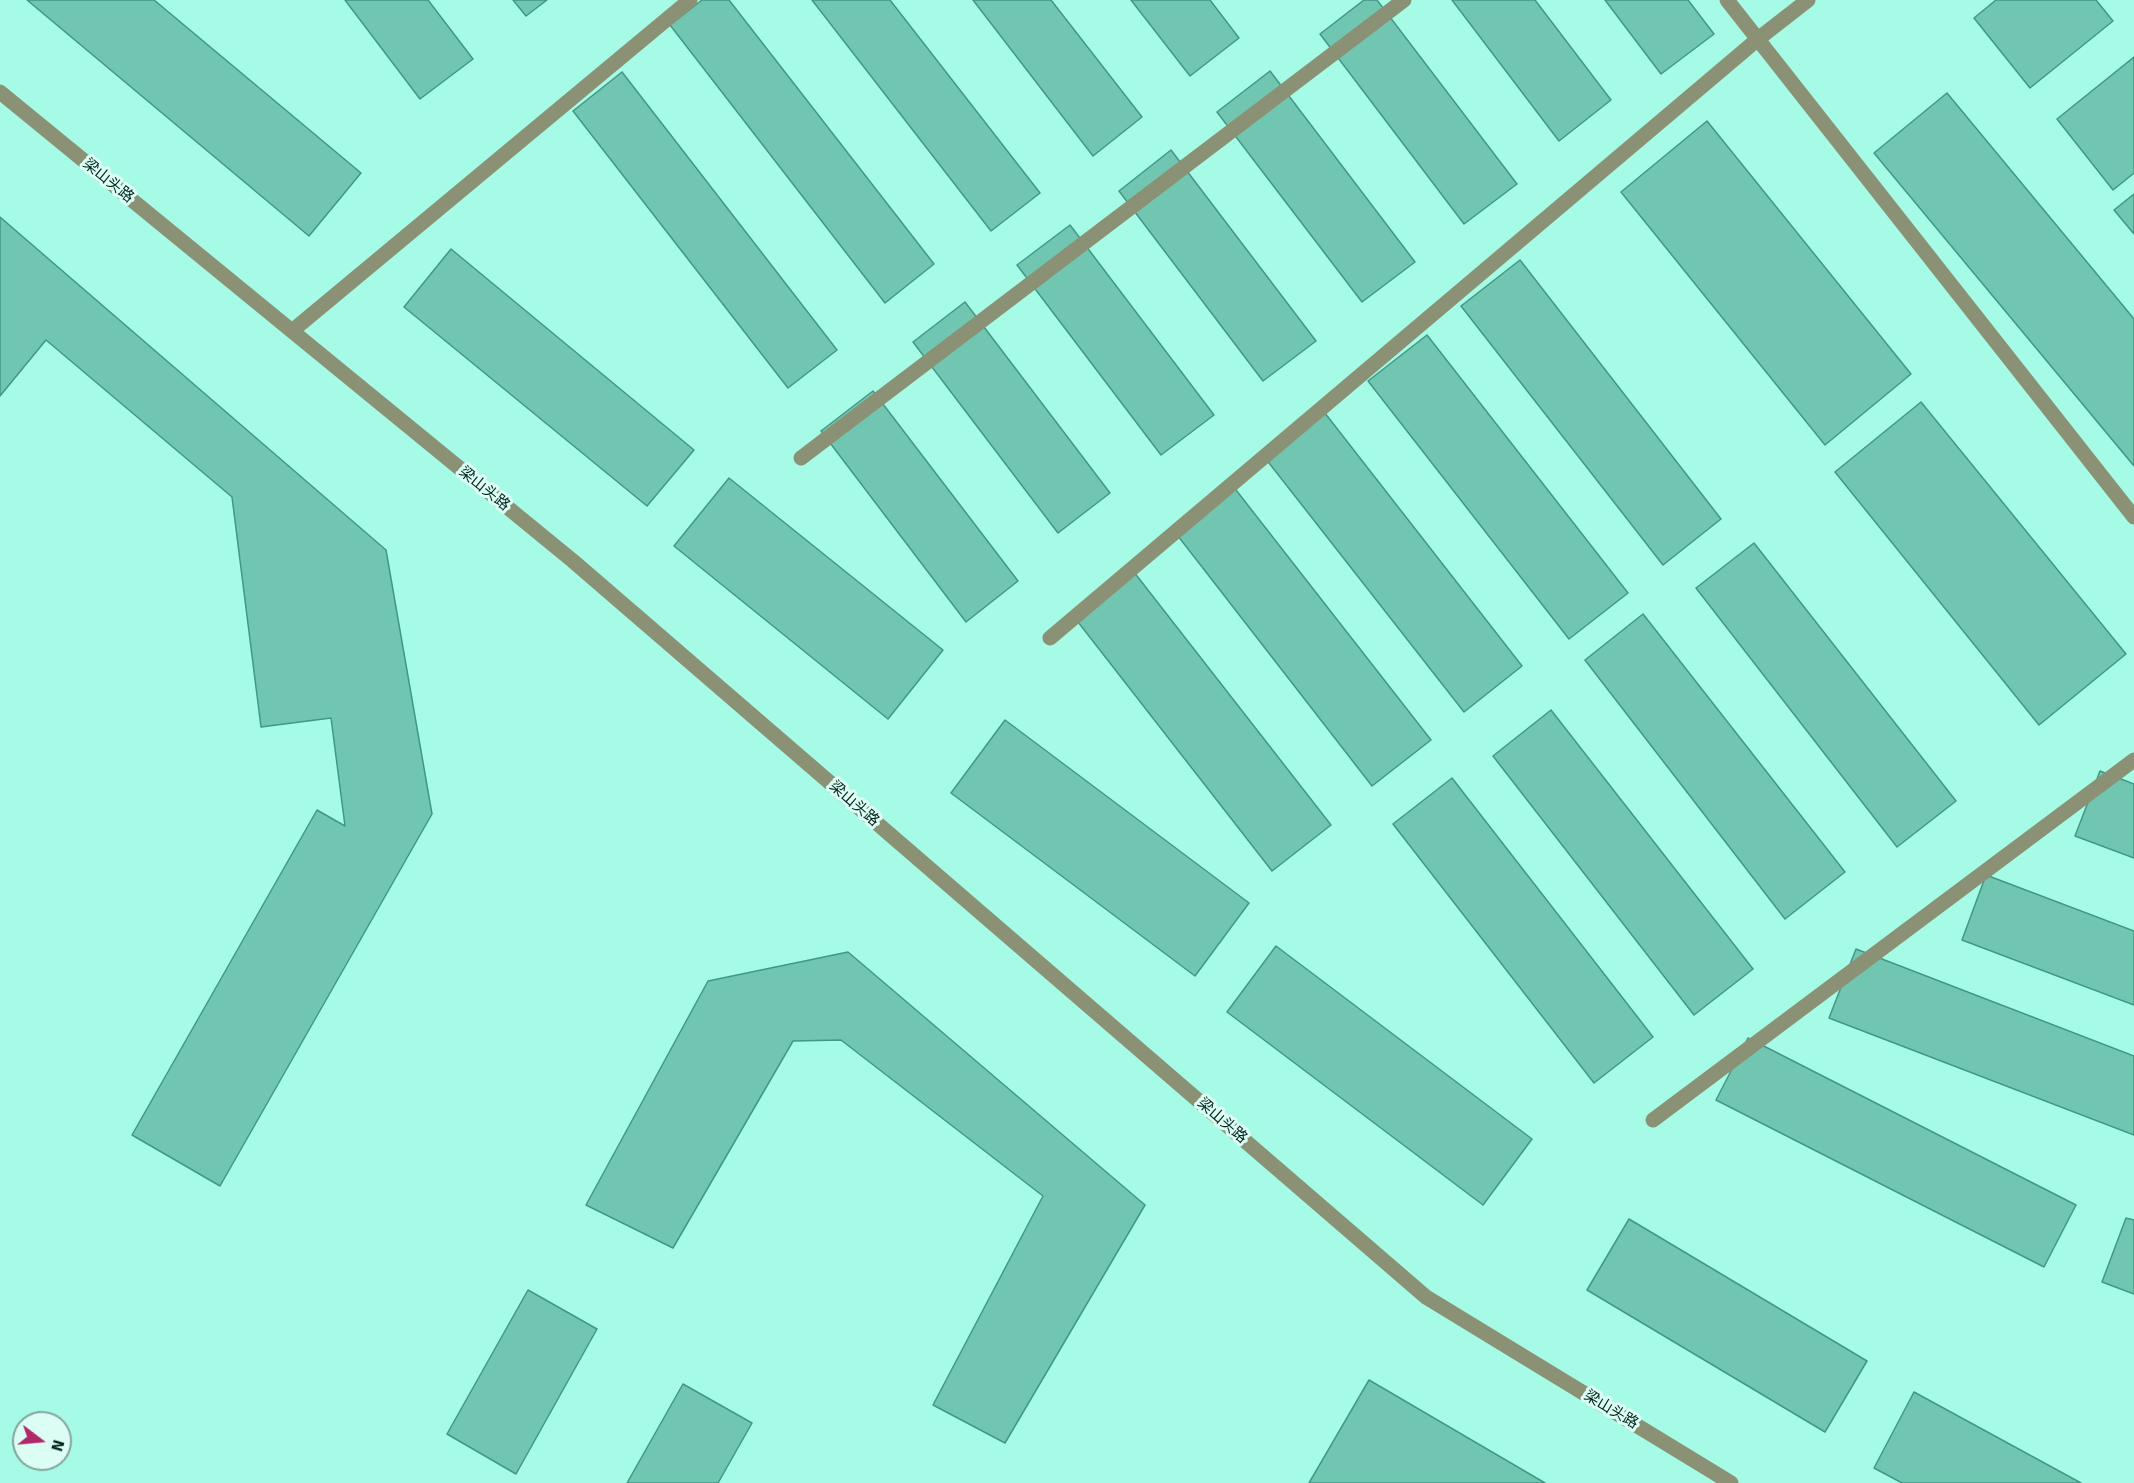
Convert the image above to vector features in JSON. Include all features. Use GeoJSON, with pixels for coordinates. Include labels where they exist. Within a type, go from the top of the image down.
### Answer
{"type":"FeatureCollection","features":[{"type":"Feature","properties":{"kind":"street"},"geometry":{"type":"LineString","coordinates":[[292,331],[690,0]]}},
{"type":"Feature","properties":{"kind":"street"},"geometry":{"type":"LineString","coordinates":[[801,458],[1404,0]]}},
{"type":"Feature","properties":{"kind":"street"},"geometry":{"type":"LineString","coordinates":[[1728,0],[2134,517]]}},
{"type":"Feature","properties":{"kind":"street"},"geometry":{"type":"LineString","coordinates":[[1050,638],[1758,39],[1808,0]]}},
{"type":"Feature","properties":{"kind":"street","name":"梁山头路"},"geometry":{"type":"LineString","coordinates":[[0,92],[573,561],[1426,1298],[1731,1483]]}},
{"type":"Feature","properties":{"kind":"street"},"geometry":{"type":"LineString","coordinates":[[1653,1120],[2134,760]]}},
{"type":"Feature","properties":{"kind":"building"},"geometry":{"type":"Polygon","coordinates":[[[27,0],[154,0],[361,173],[309,236],[27,0]]]}},
{"type":"Feature","properties":{"kind":"building"},"geometry":{"type":"Polygon","coordinates":[[[345,0],[428,0],[473,59],[420,99],[345,0]]]}},
{"type":"Feature","properties":{"kind":"building"},"geometry":{"type":"Polygon","coordinates":[[[513,0],[547,0],[526,16],[513,0]]]}},
{"type":"Feature","properties":{"kind":"building"},"geometry":{"type":"Polygon","coordinates":[[[702,0],[729,0],[934,264],[885,303],[670,25],[702,0]]]}},
{"type":"Feature","properties":{"kind":"building"},"geometry":{"type":"Polygon","coordinates":[[[812,0],[890,0],[1040,193],[991,231],[812,0]]]}},
{"type":"Feature","properties":{"kind":"building"},"geometry":{"type":"Polygon","coordinates":[[[973,0],[1051,0],[1142,117],[1093,156],[973,0]]]}},
{"type":"Feature","properties":{"kind":"building"},"geometry":{"type":"Polygon","coordinates":[[[1131,0],[1210,0],[1239,38],[1190,76],[1131,0]]]}},
{"type":"Feature","properties":{"kind":"building"},"geometry":{"type":"Polygon","coordinates":[[[1364,0],[1377,0],[1517,184],[1464,224],[1320,34],[1364,0]]]}},
{"type":"Feature","properties":{"kind":"building"},"geometry":{"type":"Polygon","coordinates":[[[1452,0],[1535,0],[1611,100],[1559,141],[1452,0]]]}},
{"type":"Feature","properties":{"kind":"building"},"geometry":{"type":"Polygon","coordinates":[[[1605,0],[1688,0],[1714,34],[1661,74],[1605,0]]]}},
{"type":"Feature","properties":{"kind":"building"},"geometry":{"type":"Polygon","coordinates":[[[1996,0],[2096,0],[2113,21],[2030,88],[1974,18],[1996,0]]]}},
{"type":"Feature","properties":{"kind":"building"},"geometry":{"type":"Polygon","coordinates":[[[2134,57],[2134,173],[2113,190],[2057,119],[2134,57]]]}},
{"type":"Feature","properties":{"kind":"building"},"geometry":{"type":"Polygon","coordinates":[[[1270,71],[1415,262],[1362,302],[1217,112],[1270,71]]]}},
{"type":"Feature","properties":{"kind":"building"},"geometry":{"type":"Polygon","coordinates":[[[622,72],[837,350],[788,388],[573,111],[622,72]]]}},
{"type":"Feature","properties":{"kind":"building"},"geometry":{"type":"Polygon","coordinates":[[[1947,93],[2134,319],[2134,466],[1874,153],[1947,93]]]}},
{"type":"Feature","properties":{"kind":"building"},"geometry":{"type":"Polygon","coordinates":[[[1707,121],[1911,374],[1825,445],[1621,192],[1707,121]]]}},
{"type":"Feature","properties":{"kind":"building"},"geometry":{"type":"Polygon","coordinates":[[[1171,150],[1316,341],[1263,381],[1119,191],[1171,150]]]}},
{"type":"Feature","properties":{"kind":"building"},"geometry":{"type":"Polygon","coordinates":[[[2134,194],[2134,234],[2114,210],[2134,194]]]}},
{"type":"Feature","properties":{"kind":"building"},"geometry":{"type":"Polygon","coordinates":[[[0,217],[386,550],[432,814],[220,1186],[132,1135],[317,810],[345,826],[331,718],[261,727],[232,497],[46,340],[0,396],[0,217]]]}},
{"type":"Feature","properties":{"kind":"building"},"geometry":{"type":"Polygon","coordinates":[[[1070,225],[1214,415],[1161,455],[1017,265],[1070,225]]]}},
{"type":"Feature","properties":{"kind":"building"},"geometry":{"type":"Polygon","coordinates":[[[451,249],[694,450],[647,506],[404,307],[451,249]]]}},
{"type":"Feature","properties":{"kind":"building"},"geometry":{"type":"Polygon","coordinates":[[[1520,260],[1721,519],[1663,565],[1461,306],[1520,260]]]}},
{"type":"Feature","properties":{"kind":"building"},"geometry":{"type":"Polygon","coordinates":[[[965,302],[1110,493],[1058,533],[913,342],[965,302]]]}},
{"type":"Feature","properties":{"kind":"building"},"geometry":{"type":"Polygon","coordinates":[[[1427,335],[1628,593],[1569,639],[1368,381],[1427,335]]]}},
{"type":"Feature","properties":{"kind":"building"},"geometry":{"type":"Polygon","coordinates":[[[873,391],[1018,581],[966,622],[821,431],[873,391]]]}},
{"type":"Feature","properties":{"kind":"building"},"geometry":{"type":"Polygon","coordinates":[[[1921,402],[2126,654],[2039,725],[1835,472],[1921,402]]]}},
{"type":"Feature","properties":{"kind":"building"},"geometry":{"type":"Polygon","coordinates":[[[1321,408],[1522,666],[1464,712],[1262,454],[1321,408]]]}},
{"type":"Feature","properties":{"kind":"building"},"geometry":{"type":"Polygon","coordinates":[[[729,478],[943,650],[888,719],[674,546],[729,478]]]}},
{"type":"Feature","properties":{"kind":"building"},"geometry":{"type":"Polygon","coordinates":[[[1229,481],[1431,740],[1372,786],[1171,527],[1229,481]]]}},
{"type":"Feature","properties":{"kind":"building"},"geometry":{"type":"Polygon","coordinates":[[[1754,543],[1956,801],[1897,847],[1696,588],[1754,543]]]}},
{"type":"Feature","properties":{"kind":"building"},"geometry":{"type":"Polygon","coordinates":[[[1130,567],[1331,825],[1272,871],[1071,613],[1130,567]]]}},
{"type":"Feature","properties":{"kind":"building"},"geometry":{"type":"Polygon","coordinates":[[[1643,614],[1845,872],[1785,919],[1585,660],[1643,614]]]}},
{"type":"Feature","properties":{"kind":"building"},"geometry":{"type":"Polygon","coordinates":[[[1551,710],[1753,969],[1694,1015],[1493,756],[1551,710]]]}},
{"type":"Feature","properties":{"kind":"building"},"geometry":{"type":"Polygon","coordinates":[[[1005,720],[1249,903],[1195,976],[951,793],[1005,720]]]}},
{"type":"Feature","properties":{"kind":"building"},"geometry":{"type":"Polygon","coordinates":[[[2100,771],[2134,784],[2134,858],[2075,836],[2100,771]]]}},
{"type":"Feature","properties":{"kind":"building"},"geometry":{"type":"Polygon","coordinates":[[[1452,778],[1653,1037],[1594,1083],[1393,824],[1452,778]]]}},
{"type":"Feature","properties":{"kind":"building"},"geometry":{"type":"Polygon","coordinates":[[[1986,875],[2134,931],[2134,1005],[1962,940],[1986,875]]]}},
{"type":"Feature","properties":{"kind":"building"},"geometry":{"type":"Polygon","coordinates":[[[1276,946],[1532,1139],[1483,1205],[1227,1012],[1276,946]]]}},
{"type":"Feature","properties":{"kind":"building"},"geometry":{"type":"Polygon","coordinates":[[[1856,949],[2134,1056],[2134,1135],[1829,1018],[1856,949]]]}},
{"type":"Feature","properties":{"kind":"building"},"geometry":{"type":"Polygon","coordinates":[[[848,952],[1145,1205],[1005,1443],[933,1405],[1043,1196],[841,1040],[793,1041],[673,1248],[586,1205],[708,981],[848,952]]]}},
{"type":"Feature","properties":{"kind":"building"},"geometry":{"type":"Polygon","coordinates":[[[1748,1038],[2076,1205],[2044,1267],[1716,1100],[1748,1038]]]}},
{"type":"Feature","properties":{"kind":"building"},"geometry":{"type":"Polygon","coordinates":[[[2126,1218],[2134,1220],[2134,1294],[2102,1282],[2126,1218]]]}},
{"type":"Feature","properties":{"kind":"building"},"geometry":{"type":"Polygon","coordinates":[[[1629,1219],[1867,1361],[1825,1432],[1587,1290],[1629,1219]]]}},
{"type":"Feature","properties":{"kind":"building"},"geometry":{"type":"Polygon","coordinates":[[[528,1290],[597,1329],[516,1474],[447,1434],[528,1290]]]}},
{"type":"Feature","properties":{"kind":"building"},"geometry":{"type":"Polygon","coordinates":[[[1369,1380],[1545,1483],[1309,1483],[1369,1380]]]}},
{"type":"Feature","properties":{"kind":"building"},"geometry":{"type":"Polygon","coordinates":[[[683,1384],[752,1423],[718,1483],[627,1483],[683,1384]]]}},
{"type":"Feature","properties":{"kind":"building"},"geometry":{"type":"Polygon","coordinates":[[[1914,1392],[2081,1483],[1902,1483],[1874,1468],[1914,1392]]]}}]}
